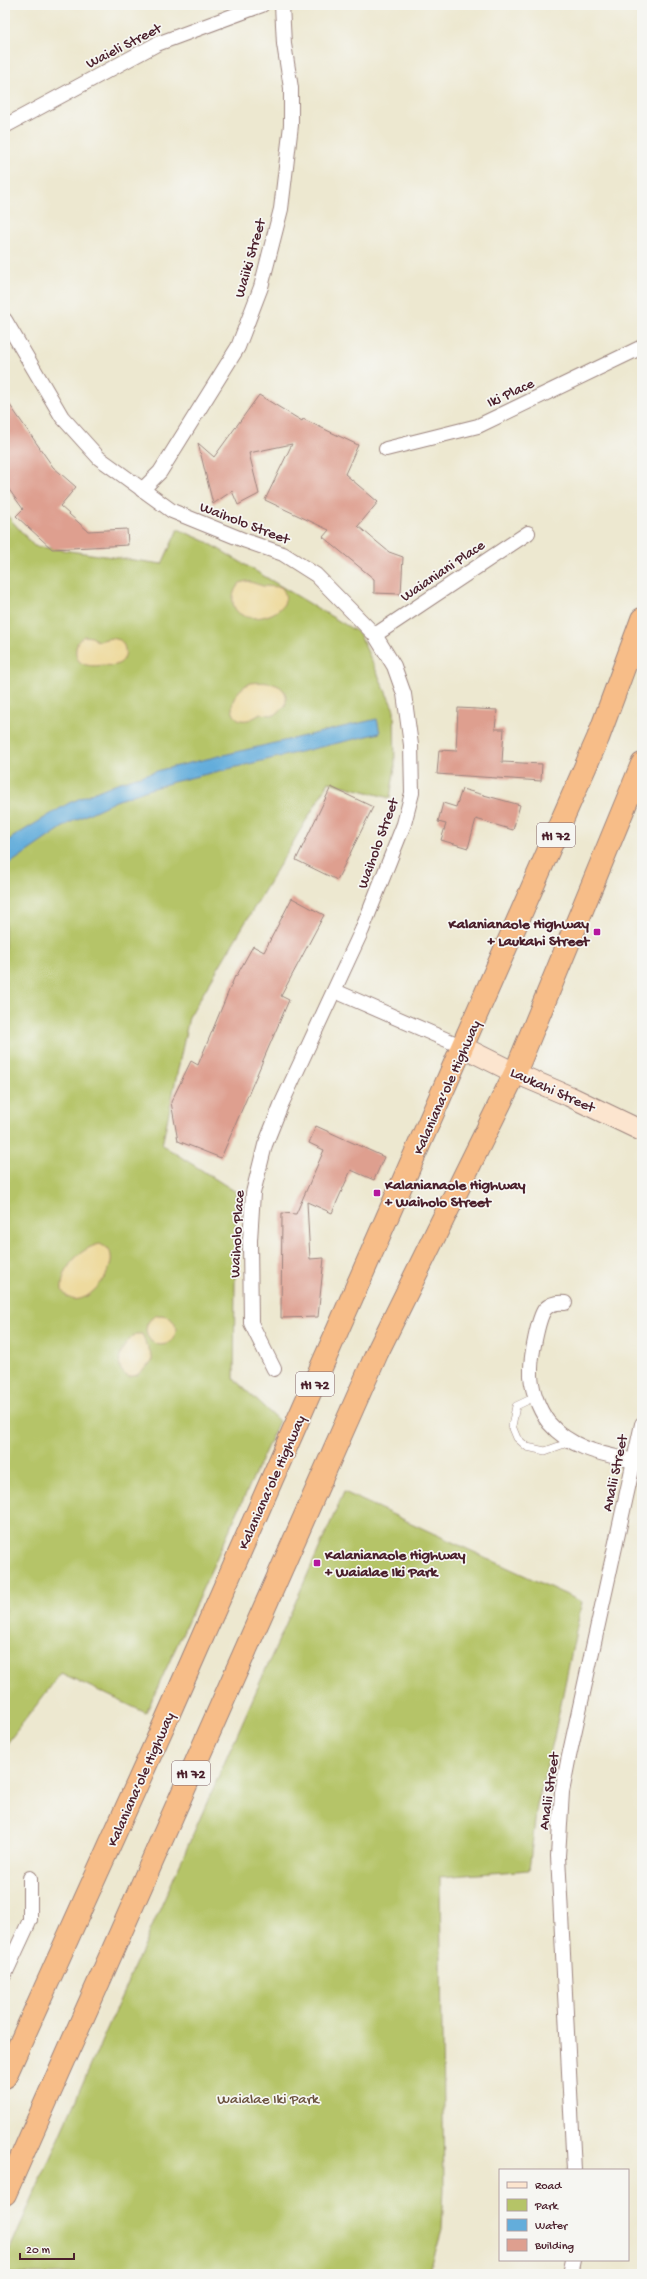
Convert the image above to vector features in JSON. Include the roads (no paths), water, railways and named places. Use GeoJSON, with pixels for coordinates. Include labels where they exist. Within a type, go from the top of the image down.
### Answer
{"type":"FeatureCollection","features":[{"type":"Feature","properties":{"kind":"highway","name":"Kalaniana’ole Highway"},"geometry":{"type":"LineString","coordinates":[[5,2077],[169,1713],[463,1047],[598,738],[642,619]]}},
{"type":"Feature","properties":{"kind":"highway","name":"HI 72"},"geometry":{"type":"LineString","coordinates":[[5,2194],[377,1353],[515,1073],[642,764]]}},
{"type":"Feature","properties":{"kind":"street","name":"Waieli Street"},"geometry":{"type":"LineString","coordinates":[[5,126],[158,44],[262,5]]}},
{"type":"Feature","properties":{"kind":"street","name":"Waiiki Street"},"geometry":{"type":"LineString","coordinates":[[142,490],[160,472],[238,347],[261,287],[281,209],[290,125],[291,88],[284,44],[282,5]]}},
{"type":"Feature","properties":{"kind":"street","name":"Waiholo Street"},"geometry":{"type":"LineString","coordinates":[[5,320],[62,417],[99,458],[172,511],[219,531],[283,554],[316,575],[375,635],[394,666],[404,694],[411,745],[412,793],[392,859],[335,991]]}},
{"type":"Feature","properties":{"kind":"street","name":"Iki Place"},"geometry":{"type":"LineString","coordinates":[[386,449],[478,426],[642,347]]}},
{"type":"Feature","properties":{"kind":"street","name":"Waianiani Place"},"geometry":{"type":"LineString","coordinates":[[375,635],[528,533]]}},
{"type":"Feature","properties":{"kind":"street"},"geometry":{"type":"LineString","coordinates":[[335,991],[463,1047]]}},
{"type":"Feature","properties":{"kind":"street","name":"Waiholo Place"},"geometry":{"type":"LineString","coordinates":[[274,1369],[251,1324],[250,1240],[253,1193],[265,1145],[281,1105],[335,991]]}},
{"type":"Feature","properties":{"kind":"street","name":"Laukahi Street"},"geometry":{"type":"LineString","coordinates":[[463,1047],[515,1073],[618,1118],[642,1131]]}},
{"type":"Feature","properties":{"kind":"street"},"geometry":{"type":"LineString","coordinates":[[565,1303],[551,1305],[541,1315],[531,1369],[535,1397],[549,1422],[570,1442],[596,1453],[634,1461]]}},
{"type":"Feature","properties":{"kind":"street","name":"Analii Street"},"geometry":{"type":"LineString","coordinates":[[574,2169],[558,1856],[559,1824],[568,1761],[642,1424]]}},
{"type":"Feature","properties":{"kind":"street"},"geometry":{"type":"LineString","coordinates":[[5,1974],[30,1920],[30,1878]]}},
{"type":"Feature","properties":{"kind":"street"},"geometry":{"type":"LineString","coordinates":[[570,2274],[573,2261]]}},
{"type":"Feature","properties":{"kind":"lane"},"geometry":{"type":"LineString","coordinates":[[535,1397],[516,1406],[512,1426],[517,1438],[527,1447],[545,1450],[570,1442]]}},
{"type":"Feature","properties":{"kind":"water"},"geometry":{"type":"Polygon","coordinates":[[[377,719],[380,733],[173,782],[116,801],[69,823],[5,867],[5,843],[13,837],[69,803],[117,783],[164,769],[377,719]]]}},
{"type":"Feature","properties":{"kind":"place","name":"Kalanianaole Highway + Laukahi Street"},"geometry":{"type":"Point","coordinates":[597,932]}},
{"type":"Feature","properties":{"kind":"place","name":"Kalanianaole Highway + Waiholo Street"},"geometry":{"type":"Point","coordinates":[377,1193]}},
{"type":"Feature","properties":{"kind":"place","name":"Kalanianaole Highway + Waialae Iki Park"},"geometry":{"type":"Point","coordinates":[317,1563]}},
{"type":"Feature","properties":{"kind":"park label","name":"Waialae Iki Park"},"geometry":{"type":"Point","coordinates":[268,2098]}}]}
